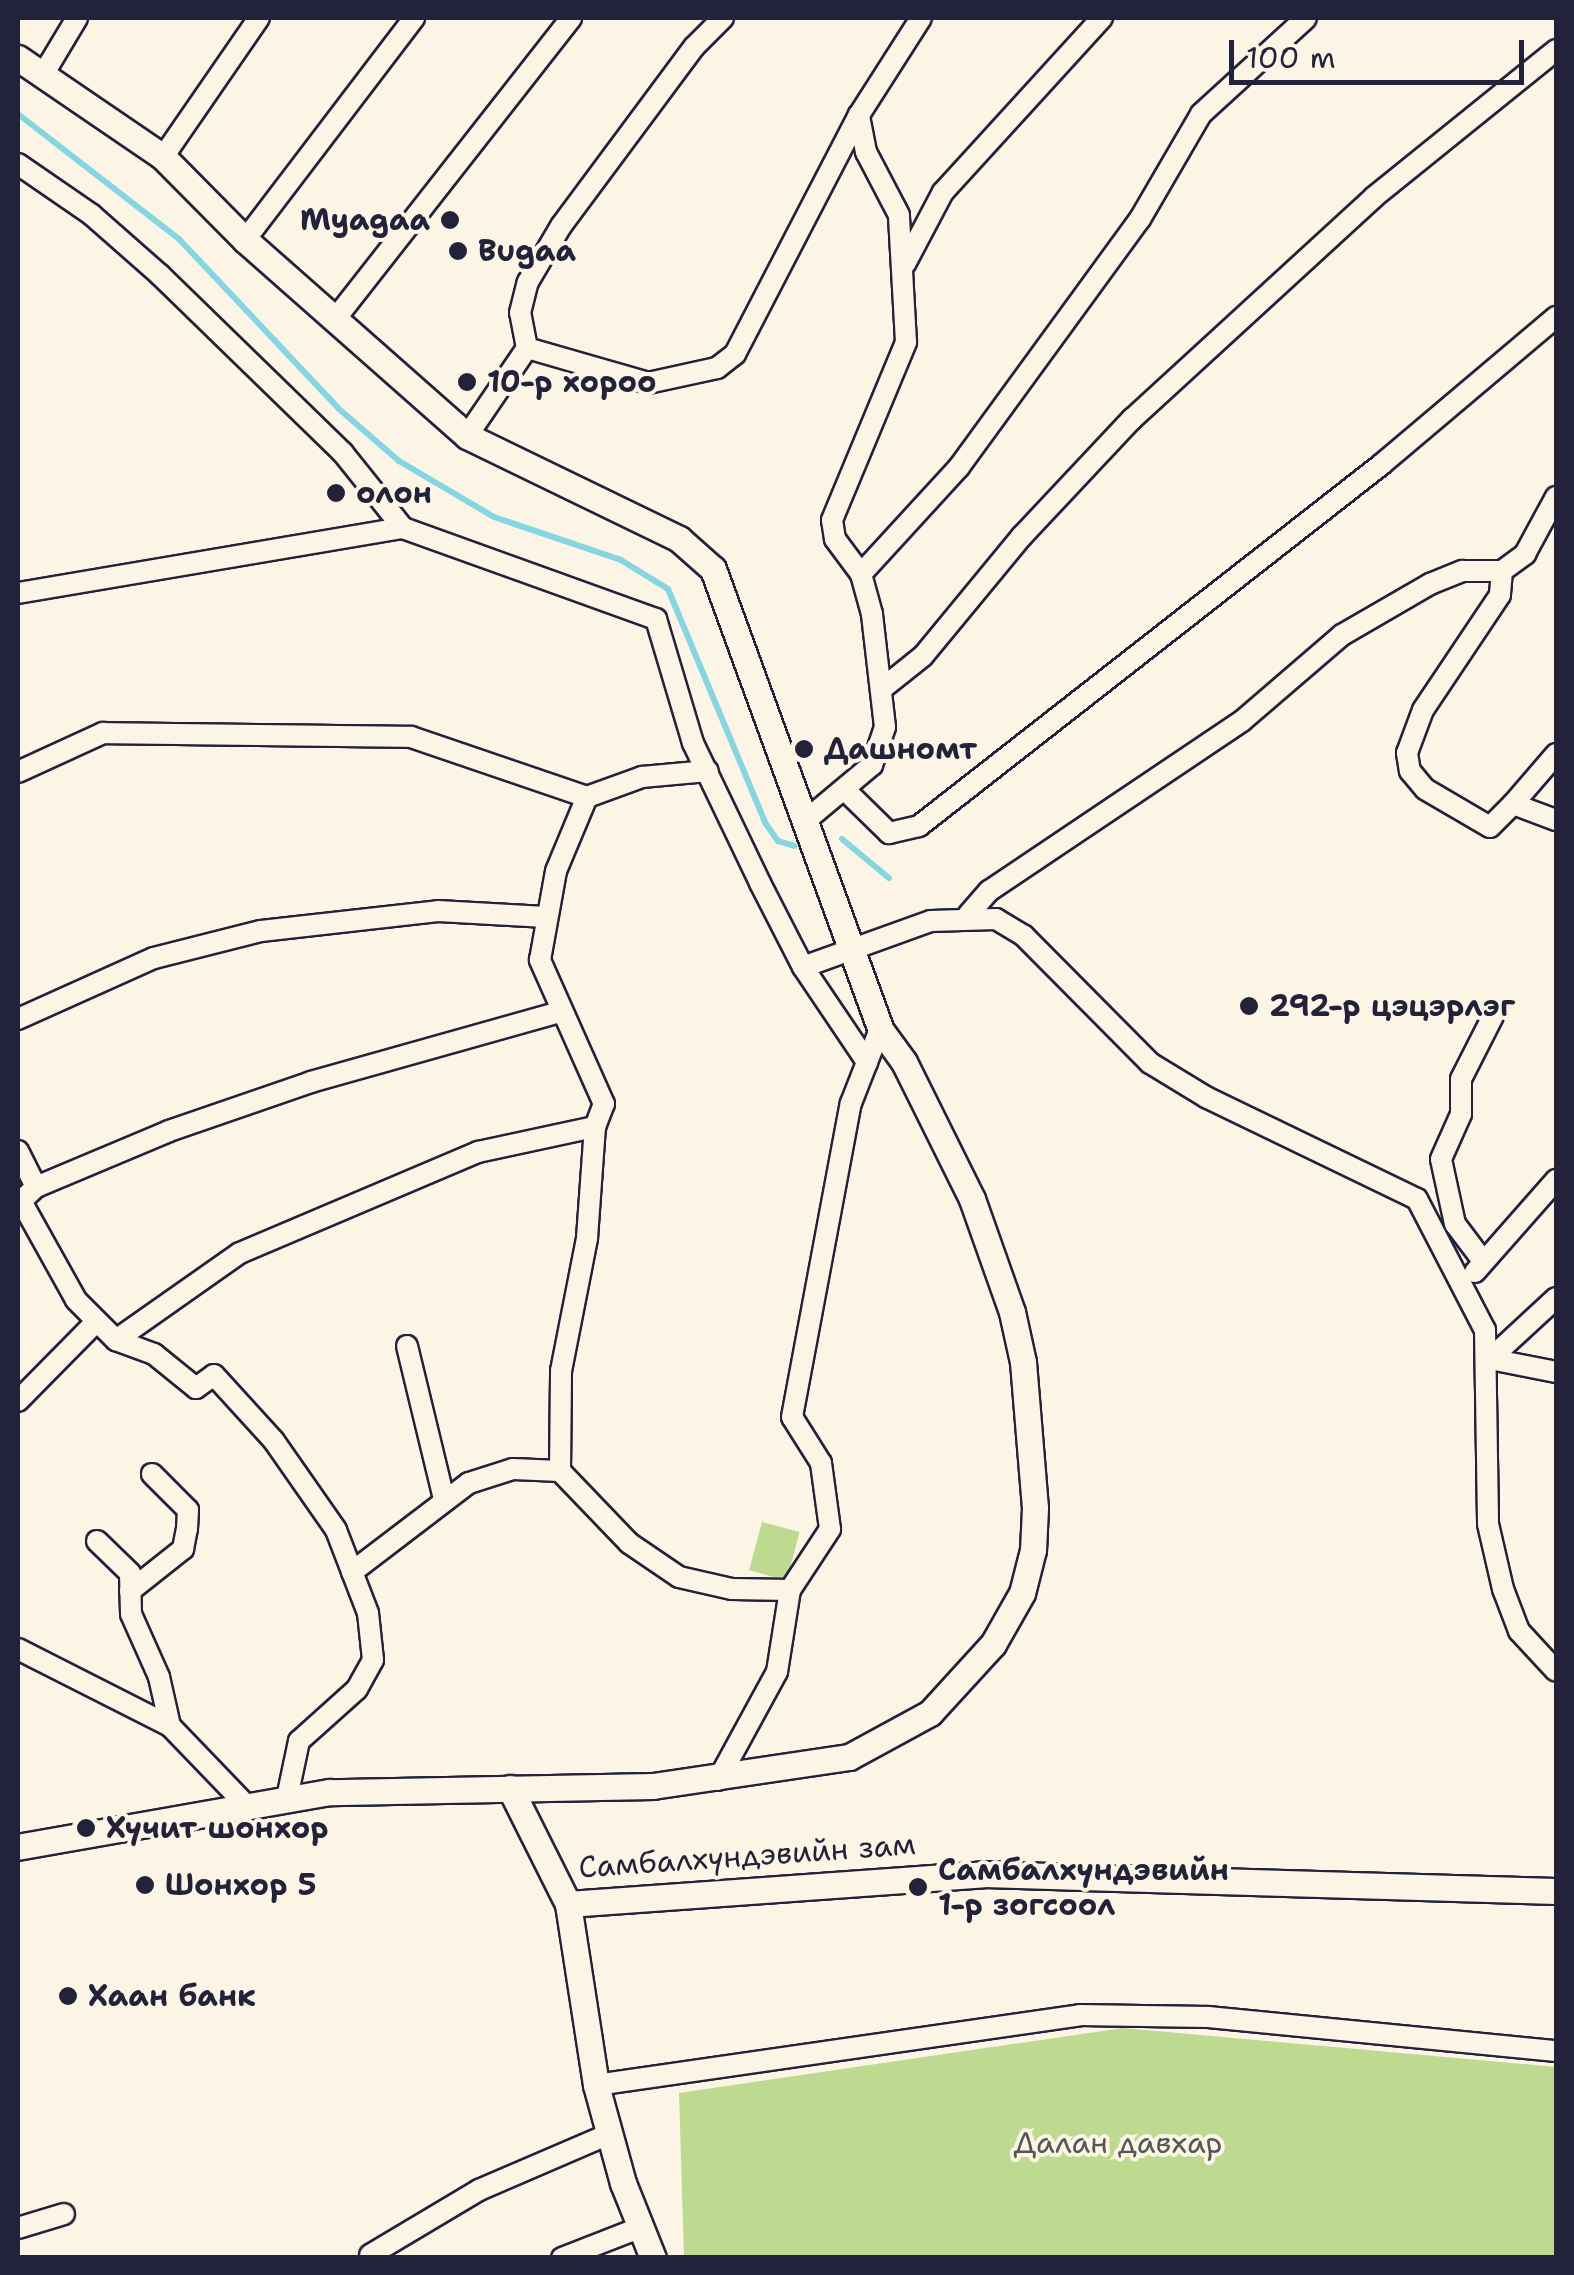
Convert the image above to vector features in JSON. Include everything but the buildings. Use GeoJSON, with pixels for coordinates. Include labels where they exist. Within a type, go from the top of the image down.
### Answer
{"type":"FeatureCollection","features":[{"type":"Feature","properties":{"kind":"street"},"geometry":{"type":"LineString","coordinates":[[44,73],[77,18]]}},
{"type":"Feature","properties":{"kind":"street"},"geometry":{"type":"LineString","coordinates":[[164,157],[259,18]]}},
{"type":"Feature","properties":{"kind":"street"},"geometry":{"type":"LineString","coordinates":[[245,240],[414,18]]}},
{"type":"Feature","properties":{"kind":"street"},"geometry":{"type":"LineString","coordinates":[[336,318],[572,18]]}},
{"type":"Feature","properties":{"kind":"street"},"geometry":{"type":"LineString","coordinates":[[466,436],[526,348],[520,314],[528,282],[561,226],[694,47],[724,18]]}},
{"type":"Feature","properties":{"kind":"street"},"geometry":{"type":"LineString","coordinates":[[526,348],[648,383],[717,368],[736,354],[859,115],[921,18]]}},
{"type":"Feature","properties":{"kind":"street"},"geometry":{"type":"LineString","coordinates":[[905,264],[943,192],[1102,18]]}},
{"type":"Feature","properties":{"kind":"street"},"geometry":{"type":"LineString","coordinates":[[861,574],[959,467],[1140,219],[1201,114],[1306,18]]}},
{"type":"Feature","properties":{"kind":"street"},"geometry":{"type":"LineString","coordinates":[[883,688],[923,656],[1022,536],[1132,419],[1374,197],[1556,50]]}},
{"type":"Feature","properties":{"kind":"street"},"geometry":{"type":"LineString","coordinates":[[18,58],[164,157],[245,240],[466,436],[698,551],[724,593],[880,1030],[904,1062],[972,1199],[1012,1312],[1032,1440],[1034,1550],[1022,1592],[993,1644],[956,1690],[908,1730],[823,1764],[718,1780],[510,1788],[368,1788],[288,1798],[18,1847]]}},
{"type":"Feature","properties":{"kind":"street"},"geometry":{"type":"LineString","coordinates":[[804,822],[845,790],[882,748],[883,688],[861,574],[835,539],[832,520],[901,361],[905,264],[899,215],[866,152],[859,115]]}},
{"type":"Feature","properties":{"kind":"street"},"geometry":{"type":"LineString","coordinates":[[18,164],[92,216],[160,275],[343,452],[402,528]]}},
{"type":"Feature","properties":{"kind":"street"},"geometry":{"type":"LineString","coordinates":[[845,790],[889,833],[919,826],[1382,464],[1556,317]]}},
{"type":"Feature","properties":{"kind":"street"},"geometry":{"type":"LineString","coordinates":[[968,915],[988,891],[1242,721],[1342,635],[1430,584],[1463,571],[1502,571],[1525,554],[1556,496]]}},
{"type":"Feature","properties":{"kind":"street"},"geometry":{"type":"LineString","coordinates":[[18,593],[402,528],[653,616],[708,771],[803,967],[867,1062]]}},
{"type":"Feature","properties":{"kind":"street"},"geometry":{"type":"LineString","coordinates":[[1502,571],[1500,594],[1423,710],[1407,753],[1410,771],[1425,789],[1490,827],[1556,754]]}},
{"type":"Feature","properties":{"kind":"street"},"geometry":{"type":"LineString","coordinates":[[18,772],[103,734],[411,737],[587,798],[642,777],[708,771]]}},
{"type":"Feature","properties":{"kind":"street"},"geometry":{"type":"LineString","coordinates":[[587,798],[556,872],[540,960],[560,1012],[585,1051],[604,1104],[594,1127],[587,1238],[562,1371],[560,1470],[628,1543],[679,1576],[732,1589],[790,1590]]}},
{"type":"Feature","properties":{"kind":"street"},"geometry":{"type":"LineString","coordinates":[[1512,804],[1556,820]]}},
{"type":"Feature","properties":{"kind":"street"},"geometry":{"type":"LineString","coordinates":[[18,1019],[154,958],[261,931],[438,910],[546,917]]}},
{"type":"Feature","properties":{"kind":"street"},"geometry":{"type":"LineString","coordinates":[[803,967],[850,947],[968,915],[996,919],[1024,936],[1114,1034],[1176,1081],[1417,1199],[1481,1314],[1490,1359],[1492,1552],[1519,1631],[1556,1671]]}},
{"type":"Feature","properties":{"kind":"street"},"geometry":{"type":"LineString","coordinates":[[25,1198],[169,1131],[311,1082],[560,1012]]}},
{"type":"Feature","properties":{"kind":"street"},"geometry":{"type":"LineString","coordinates":[[1483,1261],[1456,1224],[1441,1159],[1462,1114],[1461,1079],[1493,1016]]}},
{"type":"Feature","properties":{"kind":"street"},"geometry":{"type":"LineString","coordinates":[[718,1780],[777,1672],[790,1590],[830,1530],[821,1463],[792,1417],[851,1103],[880,1030]]}},
{"type":"Feature","properties":{"kind":"street"},"geometry":{"type":"LineString","coordinates":[[116,1340],[240,1253],[478,1152],[594,1127]]}},
{"type":"Feature","properties":{"kind":"street"},"geometry":{"type":"LineString","coordinates":[[18,1151],[25,1198],[76,1300],[116,1340],[154,1354],[196,1388],[214,1375],[274,1441],[334,1526],[368,1613],[373,1660],[356,1689],[299,1741],[288,1798]]}},
{"type":"Feature","properties":{"kind":"street"},"geometry":{"type":"LineString","coordinates":[[1466,1285],[1556,1180]]}},
{"type":"Feature","properties":{"kind":"street"},"geometry":{"type":"LineString","coordinates":[[1490,1359],[1556,1298]]}},
{"type":"Feature","properties":{"kind":"street"},"geometry":{"type":"LineString","coordinates":[[18,1401],[97,1322]]}},
{"type":"Feature","properties":{"kind":"street"},"geometry":{"type":"LineString","coordinates":[[407,1346],[444,1498]]}},
{"type":"Feature","properties":{"kind":"street"},"geometry":{"type":"LineString","coordinates":[[1490,1359],[1556,1372]]}},
{"type":"Feature","properties":{"kind":"street"},"geometry":{"type":"LineString","coordinates":[[352,1572],[444,1498],[513,1469],[560,1470]]}},
{"type":"Feature","properties":{"kind":"street"},"geometry":{"type":"LineString","coordinates":[[130,1590],[182,1549],[187,1529],[188,1510],[152,1474]]}},
{"type":"Feature","properties":{"kind":"street"},"geometry":{"type":"LineString","coordinates":[[97,1540],[130,1572],[131,1614],[159,1677],[170,1726]]}},
{"type":"Feature","properties":{"kind":"street"},"geometry":{"type":"LineString","coordinates":[[18,1649],[170,1726],[246,1806]]}},
{"type":"Feature","properties":{"kind":"street","name":"Самбалхүндэвийн зам"},"geometry":{"type":"LineString","coordinates":[[510,1788],[568,1904],[984,1874],[1556,1891]]}},
{"type":"Feature","properties":{"kind":"street"},"geometry":{"type":"LineString","coordinates":[[568,1904],[596,2085],[639,2228],[654,2258]]}},
{"type":"Feature","properties":{"kind":"street"},"geometry":{"type":"LineString","coordinates":[[596,2085],[1080,2015],[1208,2017],[1556,2051]]}},
{"type":"Feature","properties":{"kind":"street"},"geometry":{"type":"LineString","coordinates":[[370,2255],[479,2190],[609,2134]]}},
{"type":"Feature","properties":{"kind":"street"},"geometry":{"type":"LineString","coordinates":[[18,2228],[64,2214]]}},
{"type":"Feature","properties":{"kind":"street"},"geometry":{"type":"LineString","coordinates":[[562,2258],[639,2228]]}},
{"type":"Feature","properties":{"kind":"green space"},"geometry":{"type":"Polygon","coordinates":[[[762,1522],[800,1532],[787,1580],[749,1570],[762,1522]]]}},
{"type":"Feature","properties":{"kind":"green space","name":"Далан давхар"},"geometry":{"type":"Polygon","coordinates":[[[1123,2028],[1556,2067],[1556,2257],[684,2257],[679,2093],[1123,2028]]]}},
{"type":"Feature","properties":{"kind":"waterway"},"geometry":{"type":"LineString","coordinates":[[18,114],[179,239],[339,409],[399,461],[494,517],[621,560],[668,589],[766,824],[778,841],[794,846]]}},
{"type":"Feature","properties":{"kind":"waterway"},"geometry":{"type":"LineString","coordinates":[[842,839],[889,878]]}},
{"type":"Feature","properties":{"kind":"place","name":"Myagaa"},"geometry":{"type":"Point","coordinates":[450,220]}},
{"type":"Feature","properties":{"kind":"place","name":"Bugaa"},"geometry":{"type":"Point","coordinates":[458,251]}},
{"type":"Feature","properties":{"kind":"place","name":"10-р хороо"},"geometry":{"type":"Point","coordinates":[467,382]}},
{"type":"Feature","properties":{"kind":"place","name":"олон"},"geometry":{"type":"Point","coordinates":[336,493]}},
{"type":"Feature","properties":{"kind":"place","name":"Дашномт"},"geometry":{"type":"Point","coordinates":[804,749]}},
{"type":"Feature","properties":{"kind":"place","name":"292-р цэцэрлэг"},"geometry":{"type":"Point","coordinates":[1249,1006]}},
{"type":"Feature","properties":{"kind":"place","name":"Хүчит шонхор"},"geometry":{"type":"Point","coordinates":[86,1828]}},
{"type":"Feature","properties":{"kind":"place","name":"Шонхор 5"},"geometry":{"type":"Point","coordinates":[145,1885]}},
{"type":"Feature","properties":{"kind":"place","name":"Самбалхүндэвийн 1-р зогсоол"},"geometry":{"type":"Point","coordinates":[918,1887]}},
{"type":"Feature","properties":{"kind":"place","name":"Хаан банк"},"geometry":{"type":"Point","coordinates":[68,1996]}}]}
